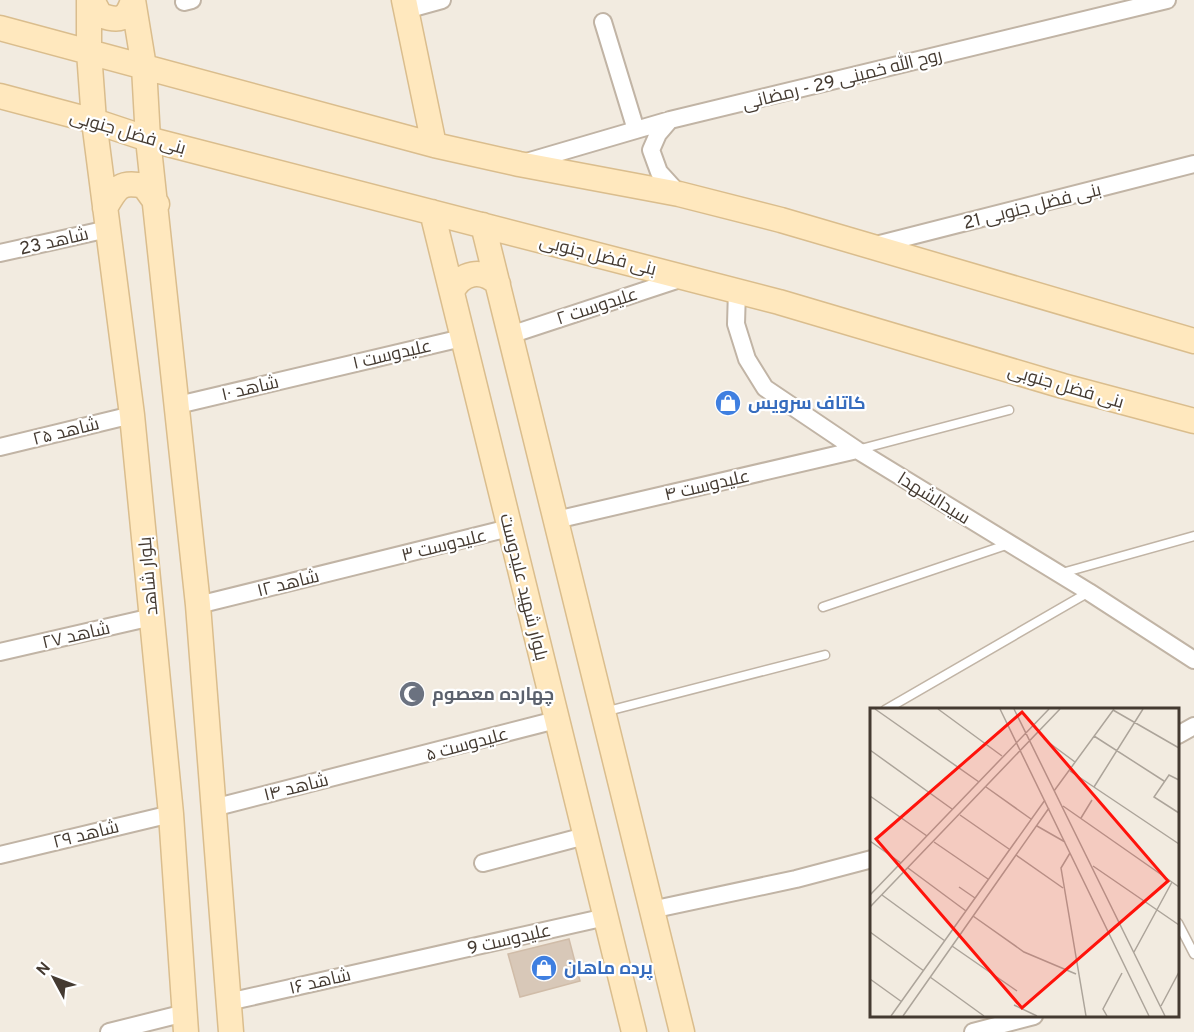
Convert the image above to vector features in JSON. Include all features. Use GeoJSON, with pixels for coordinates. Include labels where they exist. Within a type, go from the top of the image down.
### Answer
{"type":"FeatureCollection","features":[{"type":"Feature","properties":{"kind":"main road"},"geometry":{"type":"LineString","coordinates":[[91,0],[100,15],[114,20],[121,19],[129,12],[133,0]]}},
{"type":"Feature","properties":{"kind":"main road"},"geometry":{"type":"LineString","coordinates":[[89,52],[91,0]]}},
{"type":"Feature","properties":{"kind":"main road"},"geometry":{"type":"LineString","coordinates":[[133,0],[144,67],[148,139],[157,204],[198,605],[231,1032]]}},
{"type":"Feature","properties":{"kind":"main road"},"geometry":{"type":"LineString","coordinates":[[405,5],[434,145]]}},
{"type":"Feature","properties":{"kind":"main road"},"geometry":{"type":"LineString","coordinates":[[0,28],[434,145],[519,164],[679,194],[781,220],[1194,341]]}},
{"type":"Feature","properties":{"kind":"main road","name":"بلوار شاهد"},"geometry":{"type":"LineString","coordinates":[[89,52],[94,121],[132,415],[171,814],[186,1022]]}},
{"type":"Feature","properties":{"kind":"main road","name":"بنی فضل جنوبی"},"geometry":{"type":"LineString","coordinates":[[0,96],[94,121],[148,139],[737,290],[1063,386],[1194,421]]}},
{"type":"Feature","properties":{"kind":"main road"},"geometry":{"type":"LineString","coordinates":[[107,219],[115,190],[130,183],[144,186],[157,204]]}},
{"type":"Feature","properties":{"kind":"main road","name":"بلوار شهید علیدوست"},"geometry":{"type":"LineString","coordinates":[[432,212],[634,1032]]}},
{"type":"Feature","properties":{"kind":"main road"},"geometry":{"type":"LineString","coordinates":[[483,225],[682,1032]]}},
{"type":"Feature","properties":{"kind":"main road"},"geometry":{"type":"LineString","coordinates":[[452,292],[455,285],[468,275],[484,274],[498,284]]}},
{"type":"Feature","properties":{"kind":"street"},"geometry":{"type":"LineString","coordinates":[[405,5],[442,0]]}},
{"type":"Feature","properties":{"kind":"street","name":"روح الله خمینی 29 - رمضانی"},"geometry":{"type":"LineString","coordinates":[[519,164],[670,120],[1167,0]]}},
{"type":"Feature","properties":{"kind":"street"},"geometry":{"type":"LineString","coordinates":[[603,22],[636,130]]}},
{"type":"Feature","properties":{"kind":"street"},"geometry":{"type":"LineString","coordinates":[[670,120],[658,134],[651,150],[659,172],[679,194]]}},
{"type":"Feature","properties":{"kind":"street","name":"بنی فضل جنوبی 21"},"geometry":{"type":"LineString","coordinates":[[869,247],[1194,164]]}},
{"type":"Feature","properties":{"kind":"street","name":"شاهد 23"},"geometry":{"type":"LineString","coordinates":[[0,253],[107,219]]}},
{"type":"Feature","properties":{"kind":"street","name":"علیدوست ۲"},"geometry":{"type":"LineString","coordinates":[[510,334],[685,277]]}},
{"type":"Feature","properties":{"kind":"street","name":"سیدالشهدا"},"geometry":{"type":"LineString","coordinates":[[737,290],[736,324],[747,359],[765,388],[857,450],[1089,592],[1194,660]]}},
{"type":"Feature","properties":{"kind":"street","name":"علیدوست ۱"},"geometry":{"type":"LineString","coordinates":[[322,371],[462,338]]}},
{"type":"Feature","properties":{"kind":"street","name":"شاهد ۱۰"},"geometry":{"type":"LineString","coordinates":[[178,405],[322,371]]}},
{"type":"Feature","properties":{"kind":"street","name":"شاهد ۲۵"},"geometry":{"type":"LineString","coordinates":[[0,447],[132,415]]}},
{"type":"Feature","properties":{"kind":"street","name":"علیدوست ۴"},"geometry":{"type":"LineString","coordinates":[[556,520],[857,450]]}},
{"type":"Feature","properties":{"kind":"street","name":"علیدوست ۳"},"geometry":{"type":"LineString","coordinates":[[378,561],[509,528]]}},
{"type":"Feature","properties":{"kind":"street","name":"شاهد ۱۲"},"geometry":{"type":"LineString","coordinates":[[198,605],[378,561]]}},
{"type":"Feature","properties":{"kind":"street","name":"شاهد ۲۷"},"geometry":{"type":"LineString","coordinates":[[0,652],[152,617]]}},
{"type":"Feature","properties":{"kind":"street","name":"علیدوست ۵"},"geometry":{"type":"LineString","coordinates":[[379,767],[556,720]]}},
{"type":"Feature","properties":{"kind":"street"},"geometry":{"type":"LineString","coordinates":[[1179,734],[1194,726]]}},
{"type":"Feature","properties":{"kind":"street","name":"شاهد ۱۴"},"geometry":{"type":"LineString","coordinates":[[213,808],[379,767]]}},
{"type":"Feature","properties":{"kind":"street","name":"شاهد ۲۹"},"geometry":{"type":"LineString","coordinates":[[0,855],[171,814]]}},
{"type":"Feature","properties":{"kind":"street"},"geometry":{"type":"LineString","coordinates":[[483,863],[585,836]]}},
{"type":"Feature","properties":{"kind":"street"},"geometry":{"type":"LineString","coordinates":[[651,910],[796,879],[870,860]]}},
{"type":"Feature","properties":{"kind":"street","name":"علیدوست 9"},"geometry":{"type":"LineString","coordinates":[[411,961],[606,917]]}},
{"type":"Feature","properties":{"kind":"street","name":"شاهد ۱۶"},"geometry":{"type":"LineString","coordinates":[[228,1002],[411,961]]}},
{"type":"Feature","properties":{"kind":"street"},"geometry":{"type":"LineString","coordinates":[[973,1032],[1030,1017]]}},
{"type":"Feature","properties":{"kind":"street"},"geometry":{"type":"LineString","coordinates":[[109,1032],[186,1022]]}},
{"type":"Feature","properties":{"kind":"lane"},"geometry":{"type":"LineString","coordinates":[[857,450],[1009,410]]}},
{"type":"Feature","properties":{"kind":"lane"},"geometry":{"type":"LineString","coordinates":[[1059,574],[1194,536]]}},
{"type":"Feature","properties":{"kind":"lane"},"geometry":{"type":"LineString","coordinates":[[823,607],[1009,544]]}},
{"type":"Feature","properties":{"kind":"lane"},"geometry":{"type":"LineString","coordinates":[[888,708],[1089,592]]}},
{"type":"Feature","properties":{"kind":"lane"},"geometry":{"type":"LineString","coordinates":[[603,713],[825,655]]}},
{"type":"Feature","properties":{"kind":"lane"},"geometry":{"type":"LineString","coordinates":[[1179,925],[1194,954]]}},
{"type":"Feature","properties":{"kind":"building","name":"پرده ماهان"},"geometry":{"type":"Polygon","coordinates":[[[569,939],[580,981],[520,997],[508,954],[569,939]]]}},
{"type":"Feature","properties":{"kind":"place","name":"کاتاف سرویس"},"geometry":{"type":"Point","coordinates":[728,403]}},
{"type":"Feature","properties":{"kind":"place","name":"چهارده معصوم"},"geometry":{"type":"Point","coordinates":[412,694]}},
{"type":"Feature","properties":{"kind":"place","name":"پرده ماهان"},"geometry":{"type":"Point","coordinates":[544,968]}}]}
